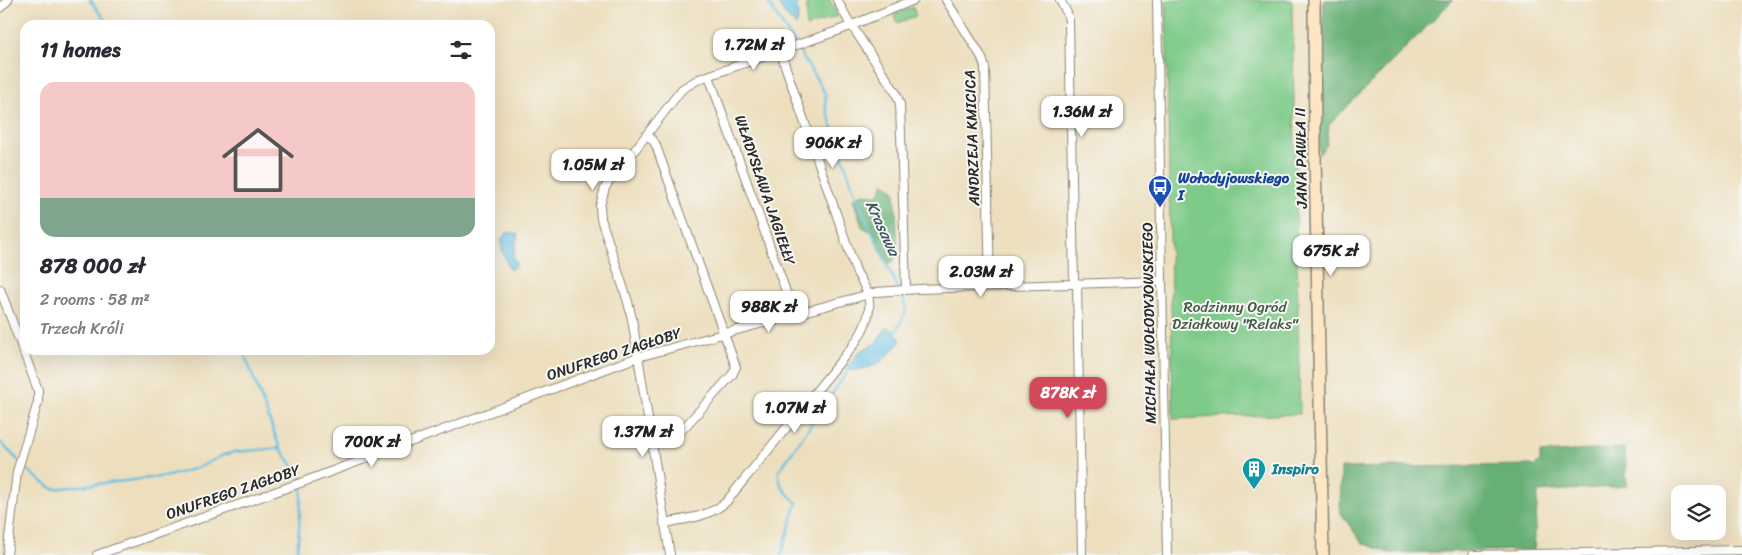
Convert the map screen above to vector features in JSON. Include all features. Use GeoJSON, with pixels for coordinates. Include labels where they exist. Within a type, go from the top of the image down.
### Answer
{"type":"FeatureCollection","features":[{"type":"Feature","properties":{"kind":"main road","name":"JANA PAWŁA II"},"geometry":{"type":"LineString","coordinates":[[1314,0],[1323,555]]}},
{"type":"Feature","properties":{"kind":"street"},"geometry":{"type":"LineString","coordinates":[[0,8],[8,0]]}},
{"type":"Feature","properties":{"kind":"street"},"geometry":{"type":"LineString","coordinates":[[837,0],[896,93],[900,104],[901,290]]}},
{"type":"Feature","properties":{"kind":"street"},"geometry":{"type":"LineString","coordinates":[[670,555],[628,302],[602,226],[600,206],[605,188],[613,175],[677,94],[688,85],[852,25],[914,0]]}},
{"type":"Feature","properties":{"kind":"street","name":"ANDRZEJA KMICICA"},"geometry":{"type":"LineString","coordinates":[[946,0],[981,56],[985,67],[990,287]]}},
{"type":"Feature","properties":{"kind":"street"},"geometry":{"type":"LineString","coordinates":[[1060,0],[1069,21],[1082,555]]}},
{"type":"Feature","properties":{"kind":"street","name":"MICHAŁA WOŁODYJOWSKIEGO"},"geometry":{"type":"LineString","coordinates":[[1157,0],[1167,555]]}},
{"type":"Feature","properties":{"kind":"street"},"geometry":{"type":"LineString","coordinates":[[664,523],[709,513],[718,509],[726,502],[857,340],[866,325],[869,308],[868,295],[856,271],[780,51]]}},
{"type":"Feature","properties":{"kind":"street","name":"WŁADYSŁAWA JAGIEŁŁY"},"geometry":{"type":"LineString","coordinates":[[709,76],[794,314]]}},
{"type":"Feature","properties":{"kind":"street"},"geometry":{"type":"LineString","coordinates":[[647,134],[656,143],[735,363],[735,370],[681,431],[671,436],[651,441]]}},
{"type":"Feature","properties":{"kind":"street","name":"ONUFREGO ZAGŁOBY"},"geometry":{"type":"LineString","coordinates":[[97,555],[303,482],[638,357],[880,291],[1161,281]]}},
{"type":"Feature","properties":{"kind":"street"},"geometry":{"type":"LineString","coordinates":[[0,289],[20,342]]}},
{"type":"Feature","properties":{"kind":"street"},"geometry":{"type":"LineString","coordinates":[[7,555],[17,472],[38,402],[38,390],[25,355]]}},
{"type":"Feature","properties":{"kind":"street"},"geometry":{"type":"LineString","coordinates":[[1473,555],[1742,550]]}},
{"type":"Feature","properties":{"kind":"green space"},"geometry":{"type":"Polygon","coordinates":[[[807,0],[830,0],[838,16],[806,27],[807,0]]]}},
{"type":"Feature","properties":{"kind":"green space","name":"Rodzinny Ogród Działkowy \"Relaks\""},"geometry":{"type":"Polygon","coordinates":[[[1166,0],[1292,0],[1300,414],[1173,419],[1166,0]]]}},
{"type":"Feature","properties":{"kind":"green space"},"geometry":{"type":"Polygon","coordinates":[[[1324,0],[1453,0],[1329,125],[1327,145],[1319,154],[1319,116],[1324,0]]]}},
{"type":"Feature","properties":{"kind":"green space"},"geometry":{"type":"Polygon","coordinates":[[[913,7],[916,16],[897,23],[894,15],[913,7]]]}},
{"type":"Feature","properties":{"kind":"green space"},"geometry":{"type":"Polygon","coordinates":[[[884,182],[895,191],[898,246],[894,261],[887,264],[872,232],[862,227],[853,198],[863,194],[878,195],[884,182]]]}},
{"type":"Feature","properties":{"kind":"green space"},"geometry":{"type":"Polygon","coordinates":[[[1625,448],[1627,486],[1538,492],[1534,550],[1390,553],[1362,543],[1340,512],[1341,468],[1532,465],[1534,467],[1540,462],[1540,453],[1625,448]]]}},
{"type":"Feature","properties":{"kind":"water"},"geometry":{"type":"Polygon","coordinates":[[[776,0],[798,0],[798,20],[796,26],[785,15],[776,0]]]}},
{"type":"Feature","properties":{"kind":"water"},"geometry":{"type":"Polygon","coordinates":[[[510,232],[518,234],[513,257],[517,265],[510,270],[503,254],[501,243],[502,238],[510,232]]]}},
{"type":"Feature","properties":{"kind":"water"},"geometry":{"type":"Polygon","coordinates":[[[887,327],[896,332],[901,341],[879,363],[867,368],[848,371],[846,369],[860,351],[876,343],[887,327]]]}},
{"type":"Feature","properties":{"kind":"waterway"},"geometry":{"type":"LineString","coordinates":[[90,0],[105,20]]}},
{"type":"Feature","properties":{"kind":"waterway","name":"Krasawa"},"geometry":{"type":"LineString","coordinates":[[766,0],[825,93],[826,108],[858,202],[904,301],[906,311],[896,332]]}},
{"type":"Feature","properties":{"kind":"waterway"},"geometry":{"type":"LineString","coordinates":[[245,355],[280,448]]}},
{"type":"Feature","properties":{"kind":"waterway","name":"Krasawa"},"geometry":{"type":"LineString","coordinates":[[781,555],[797,503],[782,486],[779,471],[848,371]]}},
{"type":"Feature","properties":{"kind":"waterway"},"geometry":{"type":"LineString","coordinates":[[0,442],[18,460]]}},
{"type":"Feature","properties":{"kind":"waterway"},"geometry":{"type":"LineString","coordinates":[[27,469],[53,489],[168,476],[200,467],[223,455],[235,452],[280,448],[301,477]]}},
{"type":"Feature","properties":{"kind":"waterway"},"geometry":{"type":"LineString","coordinates":[[297,555],[302,487]]}},
{"type":"Feature","properties":{"kind":"place","name":"Wołodyjowskiego I"},"geometry":{"type":"Point","coordinates":[1160,208]}},
{"type":"Feature","properties":{"kind":"place","name":"Inspiro"},"geometry":{"type":"Point","coordinates":[1254,490]}}]}
